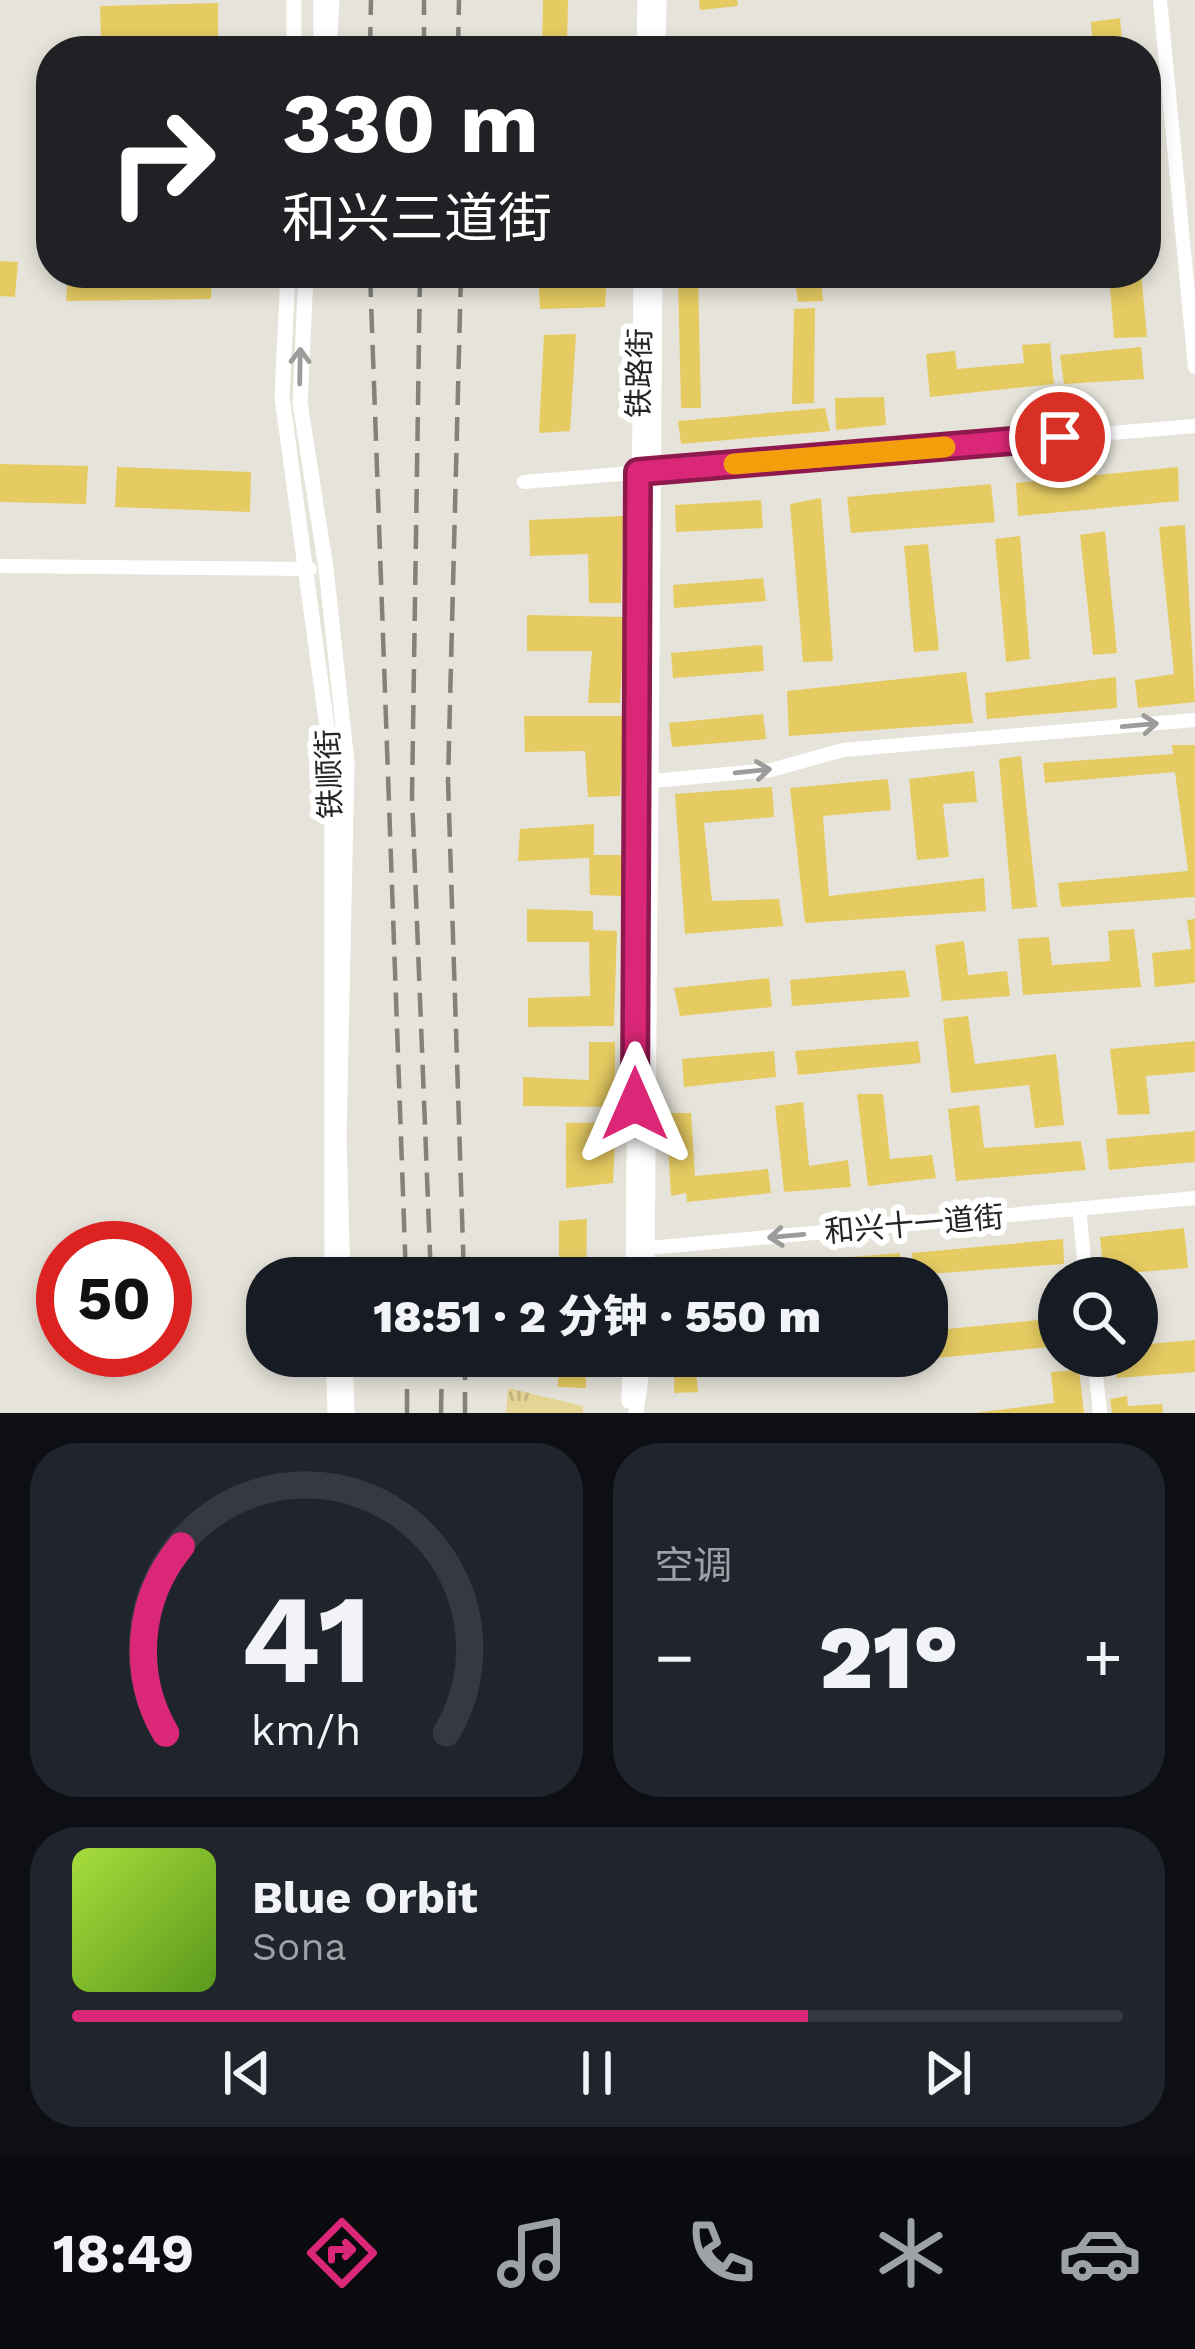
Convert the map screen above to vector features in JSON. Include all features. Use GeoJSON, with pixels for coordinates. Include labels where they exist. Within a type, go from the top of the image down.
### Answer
{"type":"FeatureCollection","features":[{"type":"Feature","properties":{"kind":"main road"},"geometry":{"type":"LineString","coordinates":[[297,36],[298,0]]}},
{"type":"Feature","properties":{"kind":"main road"},"geometry":{"type":"LineString","coordinates":[[321,0],[324,36]]}},
{"type":"Feature","properties":{"kind":"main road"},"geometry":{"type":"LineString","coordinates":[[327,36],[332,0]]}},
{"type":"Feature","properties":{"kind":"main road"},"geometry":{"type":"LineString","coordinates":[[644,0],[644,36]]}},
{"type":"Feature","properties":{"kind":"main road"},"geometry":{"type":"LineString","coordinates":[[658,0],[658,36]]}},
{"type":"Feature","properties":{"kind":"main road","name":"铁顺街"},"geometry":{"type":"LineString","coordinates":[[287,288],[282,397],[310,569],[332,764],[332,1257]]}},
{"type":"Feature","properties":{"kind":"main road","name":"铁顺街"},"geometry":{"type":"LineString","coordinates":[[305,288],[300,403],[326,568],[347,763],[339,1138],[342,1257]]}},
{"type":"Feature","properties":{"kind":"main road","name":"铁路街"},"geometry":{"type":"LineString","coordinates":[[641,288],[647,471]]}},
{"type":"Feature","properties":{"kind":"main road","name":"铁路街"},"geometry":{"type":"LineString","coordinates":[[647,471],[654,288]]}},
{"type":"Feature","properties":{"kind":"main road"},"geometry":{"type":"LineString","coordinates":[[642,1257],[647,471]]}},
{"type":"Feature","properties":{"kind":"main road"},"geometry":{"type":"LineString","coordinates":[[638,1257],[640,1249]]}},
{"type":"Feature","properties":{"kind":"main road"},"geometry":{"type":"LineString","coordinates":[[334,1377],[335,1413]]}},
{"type":"Feature","properties":{"kind":"main road"},"geometry":{"type":"LineString","coordinates":[[346,1377],[347,1413]]}},
{"type":"Feature","properties":{"kind":"main road"},"geometry":{"type":"LineString","coordinates":[[630,1377],[630,1412]]}},
{"type":"Feature","properties":{"kind":"main road"},"geometry":{"type":"LineString","coordinates":[[630,1412],[639,1377]]}},
{"type":"Feature","properties":{"kind":"street"},"geometry":{"type":"LineString","coordinates":[[1160,0],[1195,367]]}},
{"type":"Feature","properties":{"kind":"street"},"geometry":{"type":"LineString","coordinates":[[524,482],[1195,426]]}},
{"type":"Feature","properties":{"kind":"street"},"geometry":{"type":"LineString","coordinates":[[0,566],[310,569]]}},
{"type":"Feature","properties":{"kind":"street"},"geometry":{"type":"LineString","coordinates":[[645,781],[771,770],[843,750],[1195,721]]}},
{"type":"Feature","properties":{"kind":"street","name":"和兴十一道街"},"geometry":{"type":"LineString","coordinates":[[640,1249],[1195,1198]]}},
{"type":"Feature","properties":{"kind":"street"},"geometry":{"type":"LineString","coordinates":[[1079,1209],[1084,1257]]}},
{"type":"Feature","properties":{"kind":"street"},"geometry":{"type":"LineString","coordinates":[[1096,1377],[1100,1413]]}},
{"type":"Feature","properties":{"kind":"green space"},"geometry":{"type":"Polygon","coordinates":[[[508,1388],[583,1406],[583,1413],[506,1413],[508,1388]]]}},
{"type":"Feature","properties":{"kind":"building"},"geometry":{"type":"Polygon","coordinates":[[[543,0],[568,0],[567,36],[542,36],[543,0]]]}},
{"type":"Feature","properties":{"kind":"building"},"geometry":{"type":"Polygon","coordinates":[[[699,0],[737,0],[738,6],[700,10],[699,0]]]}},
{"type":"Feature","properties":{"kind":"building"},"geometry":{"type":"Polygon","coordinates":[[[218,3],[218,36],[101,36],[100,6],[218,3]]]}},
{"type":"Feature","properties":{"kind":"building"},"geometry":{"type":"Polygon","coordinates":[[[1120,18],[1122,36],[1092,36],[1091,22],[1120,18]]]}},
{"type":"Feature","properties":{"kind":"building"},"geometry":{"type":"Polygon","coordinates":[[[0,261],[18,262],[15,297],[0,296],[0,261]]]}},
{"type":"Feature","properties":{"kind":"building"},"geometry":{"type":"Polygon","coordinates":[[[67,288],[211,288],[211,299],[66,301],[67,288]]]}},
{"type":"Feature","properties":{"kind":"building"},"geometry":{"type":"Polygon","coordinates":[[[539,288],[606,288],[605,307],[540,309],[539,288]]]}},
{"type":"Feature","properties":{"kind":"building"},"geometry":{"type":"Polygon","coordinates":[[[678,288],[698,288],[701,408],[681,408],[678,288]]]}},
{"type":"Feature","properties":{"kind":"building"},"geometry":{"type":"Polygon","coordinates":[[[796,288],[822,288],[823,301],[798,302],[796,288]]]}},
{"type":"Feature","properties":{"kind":"building"},"geometry":{"type":"Polygon","coordinates":[[[1110,288],[1142,288],[1147,337],[1114,338],[1110,288]]]}},
{"type":"Feature","properties":{"kind":"building"},"geometry":{"type":"Polygon","coordinates":[[[815,308],[814,403],[792,404],[794,309],[815,308]]]}},
{"type":"Feature","properties":{"kind":"building"},"geometry":{"type":"Polygon","coordinates":[[[576,334],[570,431],[539,433],[544,335],[576,334]]]}},
{"type":"Feature","properties":{"kind":"building"},"geometry":{"type":"Polygon","coordinates":[[[1050,343],[1054,384],[930,397],[926,354],[955,351],[957,369],[1024,363],[1022,345],[1050,343]]]}},
{"type":"Feature","properties":{"kind":"building"},"geometry":{"type":"Polygon","coordinates":[[[1141,347],[1144,379],[1064,384],[1060,355],[1141,347]]]}},
{"type":"Feature","properties":{"kind":"building"},"geometry":{"type":"Polygon","coordinates":[[[884,397],[886,425],[836,430],[835,398],[884,397]]]}},
{"type":"Feature","properties":{"kind":"building"},"geometry":{"type":"Polygon","coordinates":[[[825,408],[830,431],[681,444],[678,421],[825,408]]]}},
{"type":"Feature","properties":{"kind":"building"},"geometry":{"type":"Polygon","coordinates":[[[0,464],[88,466],[86,504],[0,502],[0,464]]]}},
{"type":"Feature","properties":{"kind":"building"},"geometry":{"type":"Polygon","coordinates":[[[117,467],[251,472],[250,512],[115,507],[117,467]]]}},
{"type":"Feature","properties":{"kind":"building"},"geometry":{"type":"Polygon","coordinates":[[[1178,467],[1179,501],[1018,516],[1016,483],[1178,467]]]}},
{"type":"Feature","properties":{"kind":"building"},"geometry":{"type":"Polygon","coordinates":[[[991,484],[995,522],[851,533],[847,497],[991,484]]]}},
{"type":"Feature","properties":{"kind":"building"},"geometry":{"type":"Polygon","coordinates":[[[821,498],[833,661],[803,662],[790,504],[821,498]]]}},
{"type":"Feature","properties":{"kind":"building"},"geometry":{"type":"Polygon","coordinates":[[[761,500],[763,528],[676,532],[675,505],[761,500]]]}},
{"type":"Feature","properties":{"kind":"building"},"geometry":{"type":"Polygon","coordinates":[[[623,516],[621,603],[589,603],[588,554],[530,556],[529,520],[623,516]]]}},
{"type":"Feature","properties":{"kind":"building"},"geometry":{"type":"Polygon","coordinates":[[[1185,525],[1195,702],[1138,708],[1135,680],[1174,674],[1159,527],[1185,525]]]}},
{"type":"Feature","properties":{"kind":"building"},"geometry":{"type":"Polygon","coordinates":[[[1105,531],[1117,653],[1093,655],[1080,535],[1105,531]]]}},
{"type":"Feature","properties":{"kind":"building"},"geometry":{"type":"Polygon","coordinates":[[[1020,536],[1030,659],[1006,662],[995,539],[1020,536]]]}},
{"type":"Feature","properties":{"kind":"building"},"geometry":{"type":"Polygon","coordinates":[[[928,544],[939,650],[914,652],[904,546],[928,544]]]}},
{"type":"Feature","properties":{"kind":"building"},"geometry":{"type":"Polygon","coordinates":[[[763,578],[766,601],[674,608],[673,585],[763,578]]]}},
{"type":"Feature","properties":{"kind":"building"},"geometry":{"type":"Polygon","coordinates":[[[527,615],[625,617],[620,703],[588,703],[592,651],[527,651],[527,615]]]}},
{"type":"Feature","properties":{"kind":"building"},"geometry":{"type":"Polygon","coordinates":[[[762,645],[764,671],[673,678],[671,653],[762,645]]]}},
{"type":"Feature","properties":{"kind":"building"},"geometry":{"type":"Polygon","coordinates":[[[966,672],[973,723],[789,736],[787,691],[966,672]]]}},
{"type":"Feature","properties":{"kind":"building"},"geometry":{"type":"Polygon","coordinates":[[[1116,677],[1117,708],[987,719],[985,693],[1116,677]]]}},
{"type":"Feature","properties":{"kind":"building"},"geometry":{"type":"Polygon","coordinates":[[[763,714],[766,739],[672,747],[669,723],[763,714]]]}},
{"type":"Feature","properties":{"kind":"building"},"geometry":{"type":"Polygon","coordinates":[[[524,716],[624,716],[620,796],[588,797],[585,751],[525,752],[524,716]]]}},
{"type":"Feature","properties":{"kind":"building"},"geometry":{"type":"Polygon","coordinates":[[[1172,745],[1195,745],[1195,897],[1061,907],[1058,883],[1188,871],[1175,772],[1045,783],[1043,763],[1173,754],[1172,745]]]}},
{"type":"Feature","properties":{"kind":"building"},"geometry":{"type":"Polygon","coordinates":[[[1021,756],[1037,907],[1012,909],[999,759],[1021,756]]]}},
{"type":"Feature","properties":{"kind":"building"},"geometry":{"type":"Polygon","coordinates":[[[974,771],[977,802],[943,804],[949,857],[917,860],[909,779],[974,771]]]}},
{"type":"Feature","properties":{"kind":"building"},"geometry":{"type":"Polygon","coordinates":[[[888,779],[891,810],[823,816],[829,896],[984,878],[986,911],[805,923],[790,788],[888,779]]]}},
{"type":"Feature","properties":{"kind":"building"},"geometry":{"type":"Polygon","coordinates":[[[772,787],[774,817],[704,823],[712,901],[779,899],[783,926],[685,934],[675,794],[772,787]]]}},
{"type":"Feature","properties":{"kind":"building"},"geometry":{"type":"Polygon","coordinates":[[[594,824],[594,855],[621,855],[621,896],[590,895],[589,858],[518,861],[520,829],[594,824]]]}},
{"type":"Feature","properties":{"kind":"building"},"geometry":{"type":"Polygon","coordinates":[[[527,909],[593,911],[593,930],[617,931],[614,1026],[528,1027],[528,998],[590,996],[589,942],[527,942],[527,909]]]}},
{"type":"Feature","properties":{"kind":"building"},"geometry":{"type":"Polygon","coordinates":[[[1195,919],[1195,983],[1155,987],[1152,953],[1191,949],[1187,920],[1195,919]]]}},
{"type":"Feature","properties":{"kind":"building"},"geometry":{"type":"Polygon","coordinates":[[[1134,929],[1141,987],[1023,995],[1018,939],[1049,937],[1052,965],[1110,961],[1108,931],[1134,929]]]}},
{"type":"Feature","properties":{"kind":"building"},"geometry":{"type":"Polygon","coordinates":[[[964,941],[968,975],[1007,971],[1010,996],[942,1001],[935,945],[964,941]]]}},
{"type":"Feature","properties":{"kind":"building"},"geometry":{"type":"Polygon","coordinates":[[[905,970],[910,997],[792,1006],[790,980],[905,970]]]}},
{"type":"Feature","properties":{"kind":"building"},"geometry":{"type":"Polygon","coordinates":[[[769,978],[772,1007],[680,1016],[674,988],[769,978]]]}},
{"type":"Feature","properties":{"kind":"building"},"geometry":{"type":"Polygon","coordinates":[[[968,1016],[975,1064],[1056,1054],[1064,1125],[1035,1128],[1029,1085],[951,1093],[943,1019],[968,1016]]]}},
{"type":"Feature","properties":{"kind":"building"},"geometry":{"type":"Polygon","coordinates":[[[918,1041],[921,1063],[798,1075],[795,1051],[918,1041]]]}},
{"type":"Feature","properties":{"kind":"building"},"geometry":{"type":"Polygon","coordinates":[[[1195,1041],[1195,1072],[1146,1076],[1150,1114],[1118,1115],[1110,1049],[1195,1041]]]}},
{"type":"Feature","properties":{"kind":"building"},"geometry":{"type":"Polygon","coordinates":[[[589,1042],[615,1042],[615,1107],[523,1106],[523,1077],[589,1080],[589,1042]]]}},
{"type":"Feature","properties":{"kind":"building"},"geometry":{"type":"Polygon","coordinates":[[[774,1051],[776,1077],[684,1087],[682,1059],[774,1051]]]}},
{"type":"Feature","properties":{"kind":"building"},"geometry":{"type":"Polygon","coordinates":[[[857,1094],[883,1094],[890,1159],[932,1155],[936,1178],[868,1186],[857,1094]]]}},
{"type":"Feature","properties":{"kind":"building"},"geometry":{"type":"Polygon","coordinates":[[[803,1102],[809,1166],[848,1160],[851,1187],[784,1192],[775,1106],[803,1102]]]}},
{"type":"Feature","properties":{"kind":"building"},"geometry":{"type":"Polygon","coordinates":[[[979,1105],[984,1148],[1081,1141],[1086,1170],[956,1181],[948,1109],[979,1105]]]}},
{"type":"Feature","properties":{"kind":"building"},"geometry":{"type":"Polygon","coordinates":[[[666,1113],[691,1113],[695,1176],[768,1169],[771,1193],[687,1202],[686,1193],[671,1196],[666,1113]]]}},
{"type":"Feature","properties":{"kind":"building"},"geometry":{"type":"Polygon","coordinates":[[[616,1122],[613,1183],[566,1188],[566,1123],[616,1122]]]}},
{"type":"Feature","properties":{"kind":"building"},"geometry":{"type":"Polygon","coordinates":[[[1195,1131],[1195,1162],[1109,1170],[1106,1139],[1195,1131]]]}},
{"type":"Feature","properties":{"kind":"building"},"geometry":{"type":"Polygon","coordinates":[[[587,1219],[586,1257],[559,1257],[559,1221],[587,1219]]]}},
{"type":"Feature","properties":{"kind":"building"},"geometry":{"type":"Polygon","coordinates":[[[1184,1228],[1188,1268],[1158,1270],[1158,1257],[1102,1257],[1100,1237],[1184,1228]]]}},
{"type":"Feature","properties":{"kind":"building"},"geometry":{"type":"Polygon","coordinates":[[[1063,1239],[1064,1257],[1038,1257],[1038,1266],[948,1273],[948,1257],[912,1257],[912,1253],[1063,1239]]]}},
{"type":"Feature","properties":{"kind":"building"},"geometry":{"type":"Polygon","coordinates":[[[900,1253],[900,1257],[850,1257],[900,1253]]]}},
{"type":"Feature","properties":{"kind":"building"},"geometry":{"type":"Polygon","coordinates":[[[1038,1320],[1038,1348],[948,1357],[948,1329],[1038,1320]]]}},
{"type":"Feature","properties":{"kind":"building"},"geometry":{"type":"Polygon","coordinates":[[[1195,1340],[1195,1372],[1158,1375],[1158,1343],[1195,1340]]]}},
{"type":"Feature","properties":{"kind":"building"},"geometry":{"type":"Polygon","coordinates":[[[558,1377],[586,1377],[586,1388],[558,1387],[558,1377]]]}},
{"type":"Feature","properties":{"kind":"building"},"geometry":{"type":"Polygon","coordinates":[[[674,1377],[696,1377],[698,1392],[674,1393],[674,1377]]]}},
{"type":"Feature","properties":{"kind":"building"},"geometry":{"type":"Polygon","coordinates":[[[1051,1377],[1080,1377],[1084,1413],[974,1413],[1054,1403],[1051,1377]]]}},
{"type":"Feature","properties":{"kind":"building"},"geometry":{"type":"Polygon","coordinates":[[[1127,1396],[1128,1406],[1162,1404],[1163,1413],[1112,1413],[1110,1399],[1127,1396]]]}},
{"type":"Feature","properties":{"kind":"railway"},"geometry":{"type":"LineString","coordinates":[[370,36],[371,0]]}},
{"type":"Feature","properties":{"kind":"railway"},"geometry":{"type":"LineString","coordinates":[[424,0],[424,36]]}},
{"type":"Feature","properties":{"kind":"railway"},"geometry":{"type":"LineString","coordinates":[[458,36],[459,0]]}},
{"type":"Feature","properties":{"kind":"railway"},"geometry":{"type":"LineString","coordinates":[[371,288],[405,1257]]}},
{"type":"Feature","properties":{"kind":"railway"},"geometry":{"type":"LineString","coordinates":[[420,288],[412,796],[430,1257]]}},
{"type":"Feature","properties":{"kind":"railway"},"geometry":{"type":"LineString","coordinates":[[461,288],[448,781],[463,1257]]}},
{"type":"Feature","properties":{"kind":"railway"},"geometry":{"type":"LineString","coordinates":[[407,1377],[407,1413]]}},
{"type":"Feature","properties":{"kind":"railway"},"geometry":{"type":"LineString","coordinates":[[441,1413],[442,1377]]}},
{"type":"Feature","properties":{"kind":"railway"},"geometry":{"type":"LineString","coordinates":[[465,1377],[465,1413]]}},
{"type":"Feature","properties":{"kind":"slow traffic"},"geometry":{"type":"LineString","coordinates":[[734,464],[945,447]]}},
{"type":"Feature","properties":{"kind":"route"},"geometry":{"type":"LineString","coordinates":[[635,1104],[638,472],[1060,437]]}}]}
